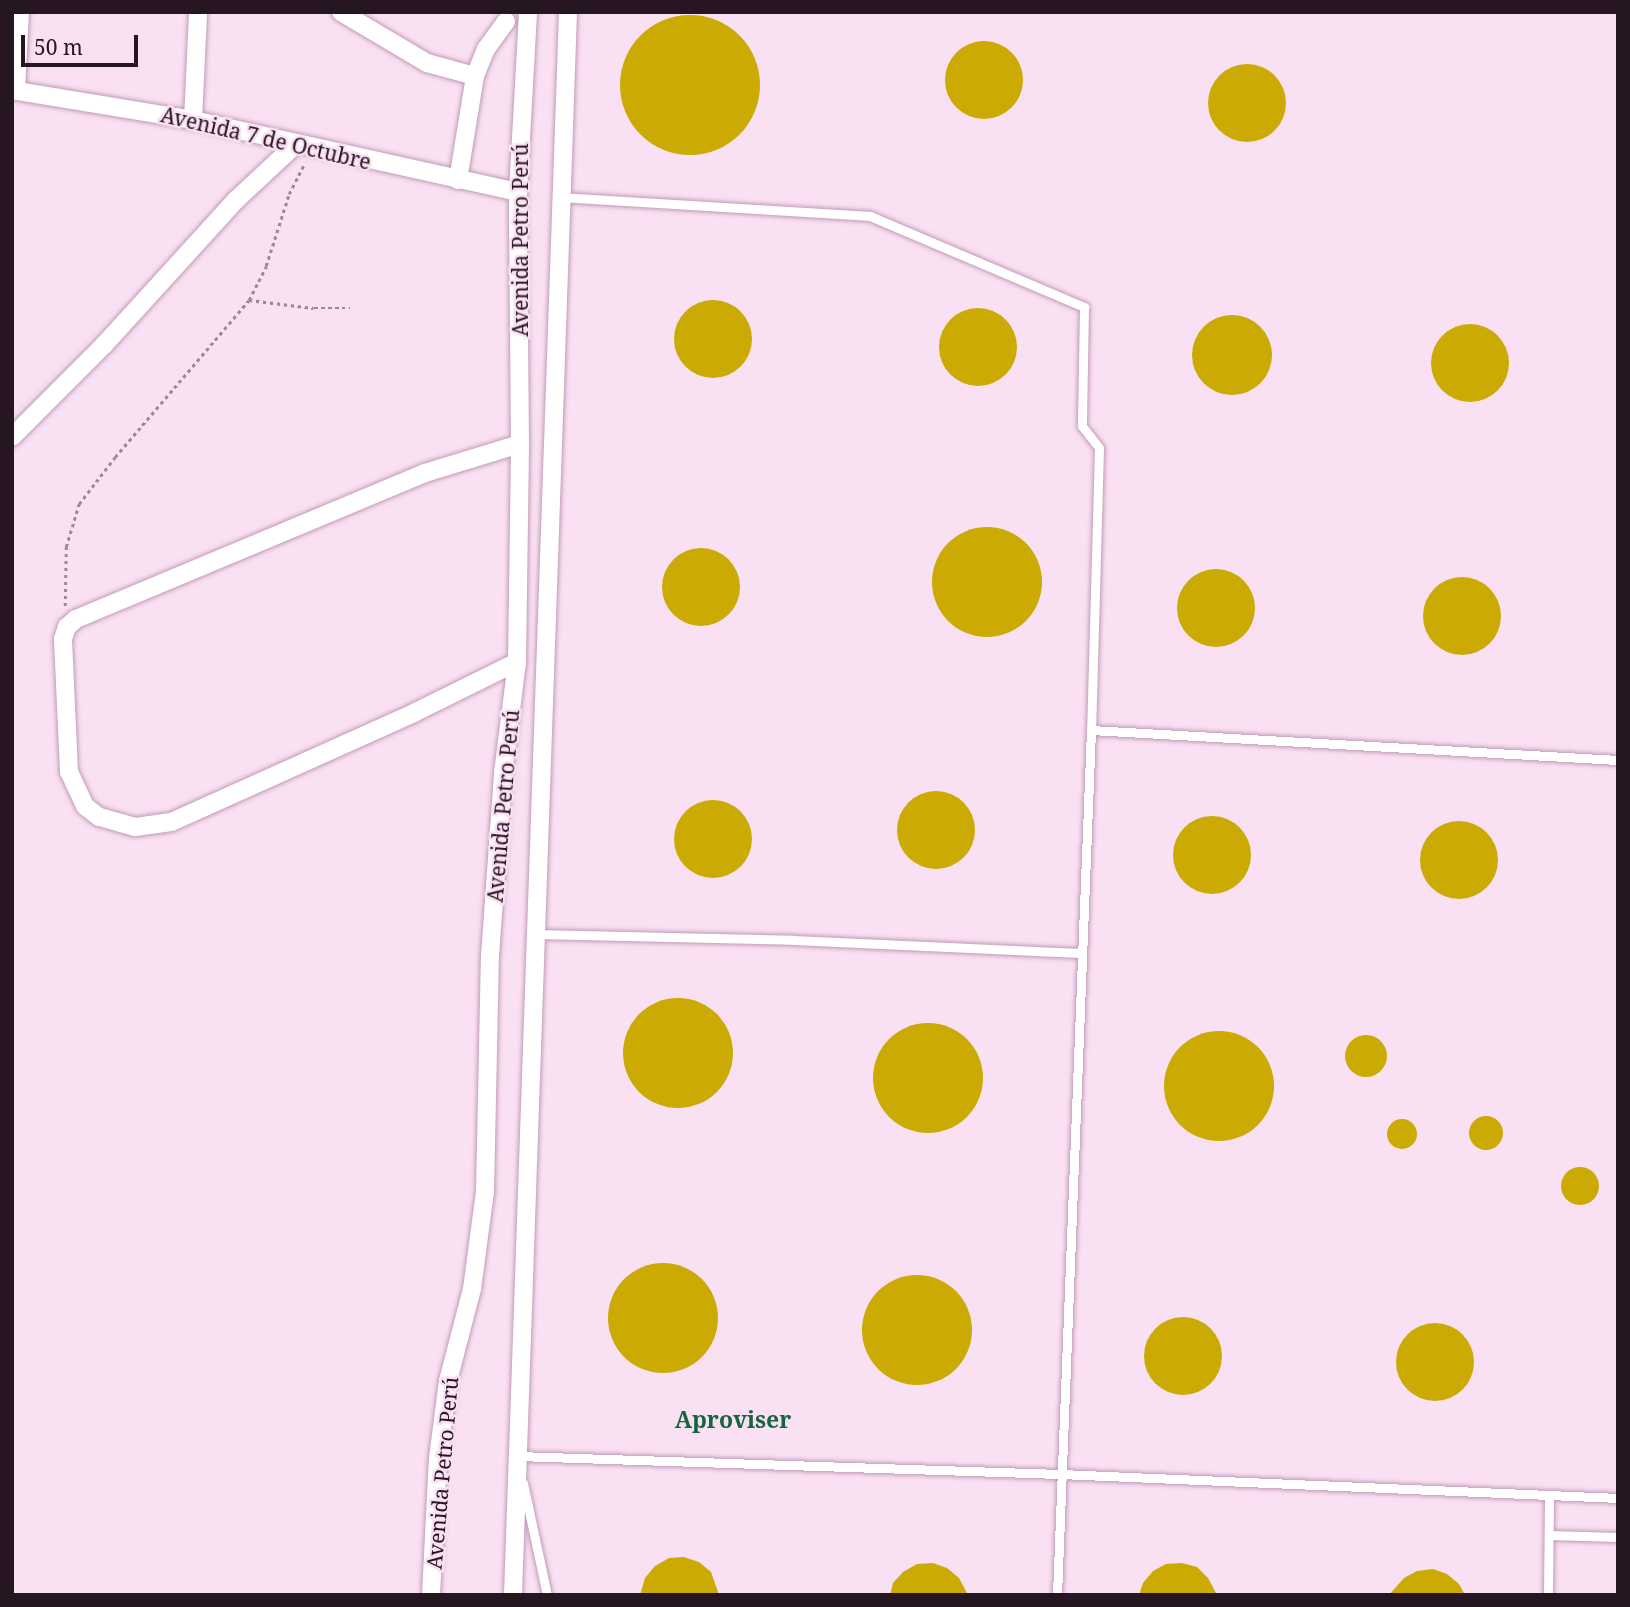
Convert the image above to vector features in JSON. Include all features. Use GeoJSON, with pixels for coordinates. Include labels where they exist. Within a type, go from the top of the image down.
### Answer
{"type":"FeatureCollection","features":[{"type":"Feature","properties":{"kind":"street"},"geometry":{"type":"LineString","coordinates":[[14,90],[20,12]]}},
{"type":"Feature","properties":{"kind":"street"},"geometry":{"type":"LineString","coordinates":[[193,120],[198,12]]}},
{"type":"Feature","properties":{"kind":"street"},"geometry":{"type":"LineString","coordinates":[[341,12],[427,62],[475,76]]}},
{"type":"Feature","properties":{"kind":"street"},"geometry":{"type":"LineString","coordinates":[[490,12],[526,32]]}},
{"type":"Feature","properties":{"kind":"street","name":"Avenida Petro Perú"},"geometry":{"type":"LineString","coordinates":[[431,1595],[438,1458],[448,1381],[472,1289],[485,1192],[490,956],[503,773],[517,662],[520,444],[518,192],[528,12]]}},
{"type":"Feature","properties":{"kind":"street"},"geometry":{"type":"LineString","coordinates":[[513,1595],[568,12]]}},
{"type":"Feature","properties":{"kind":"street"},"geometry":{"type":"LineString","coordinates":[[458,180],[475,76],[486,49],[506,21]]}},
{"type":"Feature","properties":{"kind":"street","name":"Avenida 7 de Octubre"},"geometry":{"type":"LineString","coordinates":[[14,90],[193,120],[303,147],[518,192]]}},
{"type":"Feature","properties":{"kind":"street"},"geometry":{"type":"LineString","coordinates":[[12,437],[104,345],[236,200],[303,147]]}},
{"type":"Feature","properties":{"kind":"street"},"geometry":{"type":"LineString","coordinates":[[517,662],[414,713],[171,822],[135,827],[99,817],[85,806],[69,772],[63,639],[66,627],[76,620],[425,473],[520,444]]}},
{"type":"Feature","properties":{"kind":"lane"},"geometry":{"type":"LineString","coordinates":[[560,197],[870,216],[1084,307],[1082,426],[1099,448],[1057,1595]]}},
{"type":"Feature","properties":{"kind":"lane"},"geometry":{"type":"LineString","coordinates":[[1090,730],[1618,760]]}},
{"type":"Feature","properties":{"kind":"lane"},"geometry":{"type":"LineString","coordinates":[[535,934],[793,940],[1081,953]]}},
{"type":"Feature","properties":{"kind":"lane"},"geometry":{"type":"LineString","coordinates":[[547,1595],[517,1455],[1618,1497]]}},
{"type":"Feature","properties":{"kind":"lane"},"geometry":{"type":"LineString","coordinates":[[1548,1595],[1549,1495]]}},
{"type":"Feature","properties":{"kind":"lane"},"geometry":{"type":"LineString","coordinates":[[1549,1535],[1618,1537]]}},
{"type":"Feature","properties":{"kind":"path"},"geometry":{"type":"LineString","coordinates":[[66,627],[63,590],[66,547],[79,504],[115,457],[249,300],[266,266],[303,147]]}},
{"type":"Feature","properties":{"kind":"path"},"geometry":{"type":"LineString","coordinates":[[249,300],[314,308],[350,308]]}},
{"type":"Feature","properties":{"kind":"building"},"geometry":{"type":"Polygon","coordinates":[[[690,15],[717,20],[739,36],[755,58],[760,85],[755,112],[739,134],[717,150],[690,155],[663,150],[641,134],[625,112],[620,85],[625,58],[641,36],[663,20],[690,15]]]}},
{"type":"Feature","properties":{"kind":"building"},"geometry":{"type":"Polygon","coordinates":[[[976,41],[992,41],[1006,47],[1017,58],[1023,72],[1023,88],[1017,102],[1006,113],[992,119],[976,119],[962,113],[951,102],[945,88],[945,72],[951,58],[962,47],[976,41]]]}},
{"type":"Feature","properties":{"kind":"building"},"geometry":{"type":"Polygon","coordinates":[[[1239,64],[1255,64],[1269,70],[1280,81],[1286,95],[1286,111],[1280,125],[1269,136],[1255,142],[1239,142],[1225,136],[1214,125],[1208,111],[1208,95],[1214,81],[1225,70],[1239,64]]]}},
{"type":"Feature","properties":{"kind":"building"},"geometry":{"type":"Polygon","coordinates":[[[705,300],[721,300],[735,306],[746,317],[752,331],[752,347],[746,361],[735,372],[721,378],[705,378],[691,372],[680,361],[674,347],[674,331],[680,317],[691,306],[705,300]]]}},
{"type":"Feature","properties":{"kind":"building"},"geometry":{"type":"Polygon","coordinates":[[[970,308],[986,308],[1000,314],[1011,325],[1017,339],[1017,355],[1011,369],[1000,380],[986,386],[970,386],[956,380],[945,369],[939,355],[939,339],[945,325],[956,314],[970,308]]]}},
{"type":"Feature","properties":{"kind":"building"},"geometry":{"type":"Polygon","coordinates":[[[1232,315],[1247,318],[1260,327],[1269,340],[1272,355],[1269,370],[1260,383],[1247,392],[1232,395],[1217,392],[1204,383],[1195,370],[1192,355],[1195,340],[1204,327],[1217,318],[1232,315]]]}},
{"type":"Feature","properties":{"kind":"building"},"geometry":{"type":"Polygon","coordinates":[[[1462,324],[1478,324],[1492,330],[1503,341],[1509,355],[1509,371],[1503,385],[1492,396],[1478,402],[1462,402],[1448,396],[1437,385],[1431,371],[1431,355],[1437,341],[1448,330],[1462,324]]]}},
{"type":"Feature","properties":{"kind":"building"},"geometry":{"type":"Polygon","coordinates":[[[987,527],[1008,532],[1026,543],[1037,561],[1042,582],[1037,603],[1026,621],[1008,632],[987,637],[966,632],[948,621],[937,603],[932,582],[937,561],[948,543],[966,532],[987,527]]]}},
{"type":"Feature","properties":{"kind":"building"},"geometry":{"type":"Polygon","coordinates":[[[693,548],[709,548],[723,554],[734,565],[740,579],[740,595],[734,609],[723,620],[709,626],[693,626],[679,620],[668,609],[662,595],[662,579],[668,565],[679,554],[693,548]]]}},
{"type":"Feature","properties":{"kind":"building"},"geometry":{"type":"Polygon","coordinates":[[[1208,569],[1224,569],[1238,575],[1249,586],[1255,600],[1255,616],[1249,630],[1238,641],[1224,647],[1208,647],[1194,641],[1183,630],[1177,616],[1177,600],[1183,586],[1194,575],[1208,569]]]}},
{"type":"Feature","properties":{"kind":"building"},"geometry":{"type":"Polygon","coordinates":[[[1454,577],[1470,577],[1484,583],[1495,594],[1501,608],[1501,624],[1495,638],[1484,649],[1470,655],[1454,655],[1440,649],[1429,638],[1423,624],[1423,608],[1429,594],[1440,583],[1454,577]]]}},
{"type":"Feature","properties":{"kind":"building"},"geometry":{"type":"Polygon","coordinates":[[[928,791],[944,791],[958,797],[969,808],[975,822],[975,838],[969,852],[958,863],[944,869],[928,869],[914,863],[903,852],[897,838],[897,822],[903,808],[914,797],[928,791]]]}},
{"type":"Feature","properties":{"kind":"building"},"geometry":{"type":"Polygon","coordinates":[[[705,800],[721,800],[735,806],[746,817],[752,831],[752,847],[746,861],[735,872],[721,878],[705,878],[691,872],[680,861],[674,847],[674,831],[680,817],[691,806],[705,800]]]}},
{"type":"Feature","properties":{"kind":"building"},"geometry":{"type":"Polygon","coordinates":[[[1204,816],[1220,816],[1234,822],[1245,833],[1251,847],[1251,863],[1245,877],[1234,888],[1220,894],[1204,894],[1190,888],[1179,877],[1173,863],[1173,847],[1179,833],[1190,822],[1204,816]]]}},
{"type":"Feature","properties":{"kind":"building"},"geometry":{"type":"Polygon","coordinates":[[[1451,821],[1467,821],[1481,827],[1492,838],[1498,852],[1498,868],[1492,882],[1481,893],[1467,899],[1451,899],[1437,893],[1426,882],[1420,868],[1420,852],[1426,838],[1437,827],[1451,821]]]}},
{"type":"Feature","properties":{"kind":"building"},"geometry":{"type":"Polygon","coordinates":[[[678,998],[699,1003],[717,1014],[728,1032],[733,1053],[728,1074],[717,1092],[699,1103],[678,1108],[657,1103],[639,1092],[628,1074],[623,1053],[628,1032],[639,1014],[657,1003],[678,998]]]}},
{"type":"Feature","properties":{"kind":"building"},"geometry":{"type":"Polygon","coordinates":[[[928,1023],[949,1028],[967,1039],[978,1057],[983,1078],[978,1099],[967,1117],[949,1128],[928,1133],[907,1128],[889,1117],[878,1099],[873,1078],[878,1057],[889,1039],[907,1028],[928,1023]]]}},
{"type":"Feature","properties":{"kind":"building"},"geometry":{"type":"Polygon","coordinates":[[[1219,1031],[1240,1036],[1258,1047],[1269,1065],[1274,1086],[1269,1107],[1258,1125],[1240,1136],[1219,1141],[1198,1136],[1180,1125],[1169,1107],[1164,1086],[1169,1065],[1180,1047],[1198,1036],[1219,1031]]]}},
{"type":"Feature","properties":{"kind":"building"},"geometry":{"type":"Polygon","coordinates":[[[1366,1035],[1381,1041],[1387,1056],[1381,1071],[1366,1077],[1351,1071],[1345,1056],[1351,1041],[1366,1035]]]}},
{"type":"Feature","properties":{"kind":"building"},"geometry":{"type":"Polygon","coordinates":[[[1486,1116],[1498,1121],[1503,1133],[1498,1145],[1486,1150],[1474,1145],[1469,1133],[1474,1121],[1486,1116]]]}},
{"type":"Feature","properties":{"kind":"building"},"geometry":{"type":"Polygon","coordinates":[[[1402,1119],[1408,1120],[1416,1128],[1416,1140],[1408,1148],[1402,1149],[1396,1148],[1388,1140],[1387,1134],[1388,1128],[1396,1120],[1402,1119]]]}},
{"type":"Feature","properties":{"kind":"building"},"geometry":{"type":"Polygon","coordinates":[[[1580,1167],[1594,1172],[1599,1186],[1594,1200],[1580,1205],[1566,1200],[1561,1186],[1566,1172],[1580,1167]]]}},
{"type":"Feature","properties":{"kind":"building"},"geometry":{"type":"Polygon","coordinates":[[[663,1263],[684,1268],[702,1279],[713,1297],[718,1318],[713,1339],[702,1357],[684,1368],[663,1373],[642,1368],[624,1357],[613,1339],[608,1318],[613,1297],[624,1279],[642,1268],[663,1263]]]}},
{"type":"Feature","properties":{"kind":"building"},"geometry":{"type":"Polygon","coordinates":[[[917,1275],[938,1280],[956,1291],[967,1309],[972,1330],[967,1351],[956,1369],[938,1380],[917,1385],[896,1380],[878,1369],[867,1351],[862,1330],[867,1309],[878,1291],[896,1280],[917,1275]]]}},
{"type":"Feature","properties":{"kind":"building"},"geometry":{"type":"Polygon","coordinates":[[[1175,1317],[1191,1317],[1205,1323],[1216,1334],[1222,1348],[1222,1364],[1216,1378],[1205,1389],[1191,1395],[1175,1395],[1161,1389],[1150,1378],[1144,1364],[1144,1348],[1150,1334],[1161,1323],[1175,1317]]]}},
{"type":"Feature","properties":{"kind":"building"},"geometry":{"type":"Polygon","coordinates":[[[1427,1323],[1443,1323],[1457,1329],[1468,1340],[1474,1354],[1474,1370],[1468,1384],[1457,1395],[1443,1401],[1427,1401],[1413,1395],[1402,1384],[1396,1370],[1396,1354],[1402,1340],[1413,1329],[1427,1323]]]}},
{"type":"Feature","properties":{"kind":"building"},"geometry":{"type":"Polygon","coordinates":[[[684,1557],[699,1562],[711,1572],[719,1595],[640,1595],[645,1578],[655,1566],[669,1558],[684,1557]]]}},
{"type":"Feature","properties":{"kind":"building"},"geometry":{"type":"Polygon","coordinates":[[[933,1563],[947,1568],[959,1578],[968,1595],[890,1595],[893,1583],[903,1572],[917,1564],[933,1563]]]}},
{"type":"Feature","properties":{"kind":"building"},"geometry":{"type":"Polygon","coordinates":[[[1182,1563],[1197,1567],[1208,1578],[1217,1595],[1139,1595],[1143,1583],[1153,1571],[1166,1564],[1182,1563]]]}},
{"type":"Feature","properties":{"kind":"building"},"geometry":{"type":"Polygon","coordinates":[[[1433,1569],[1447,1574],[1459,1584],[1465,1595],[1389,1595],[1404,1578],[1417,1571],[1433,1569]]]}},
{"type":"Feature","properties":{"kind":"district","name":"Aproviser"},"geometry":{"type":"Point","coordinates":[733,1419]}}]}
